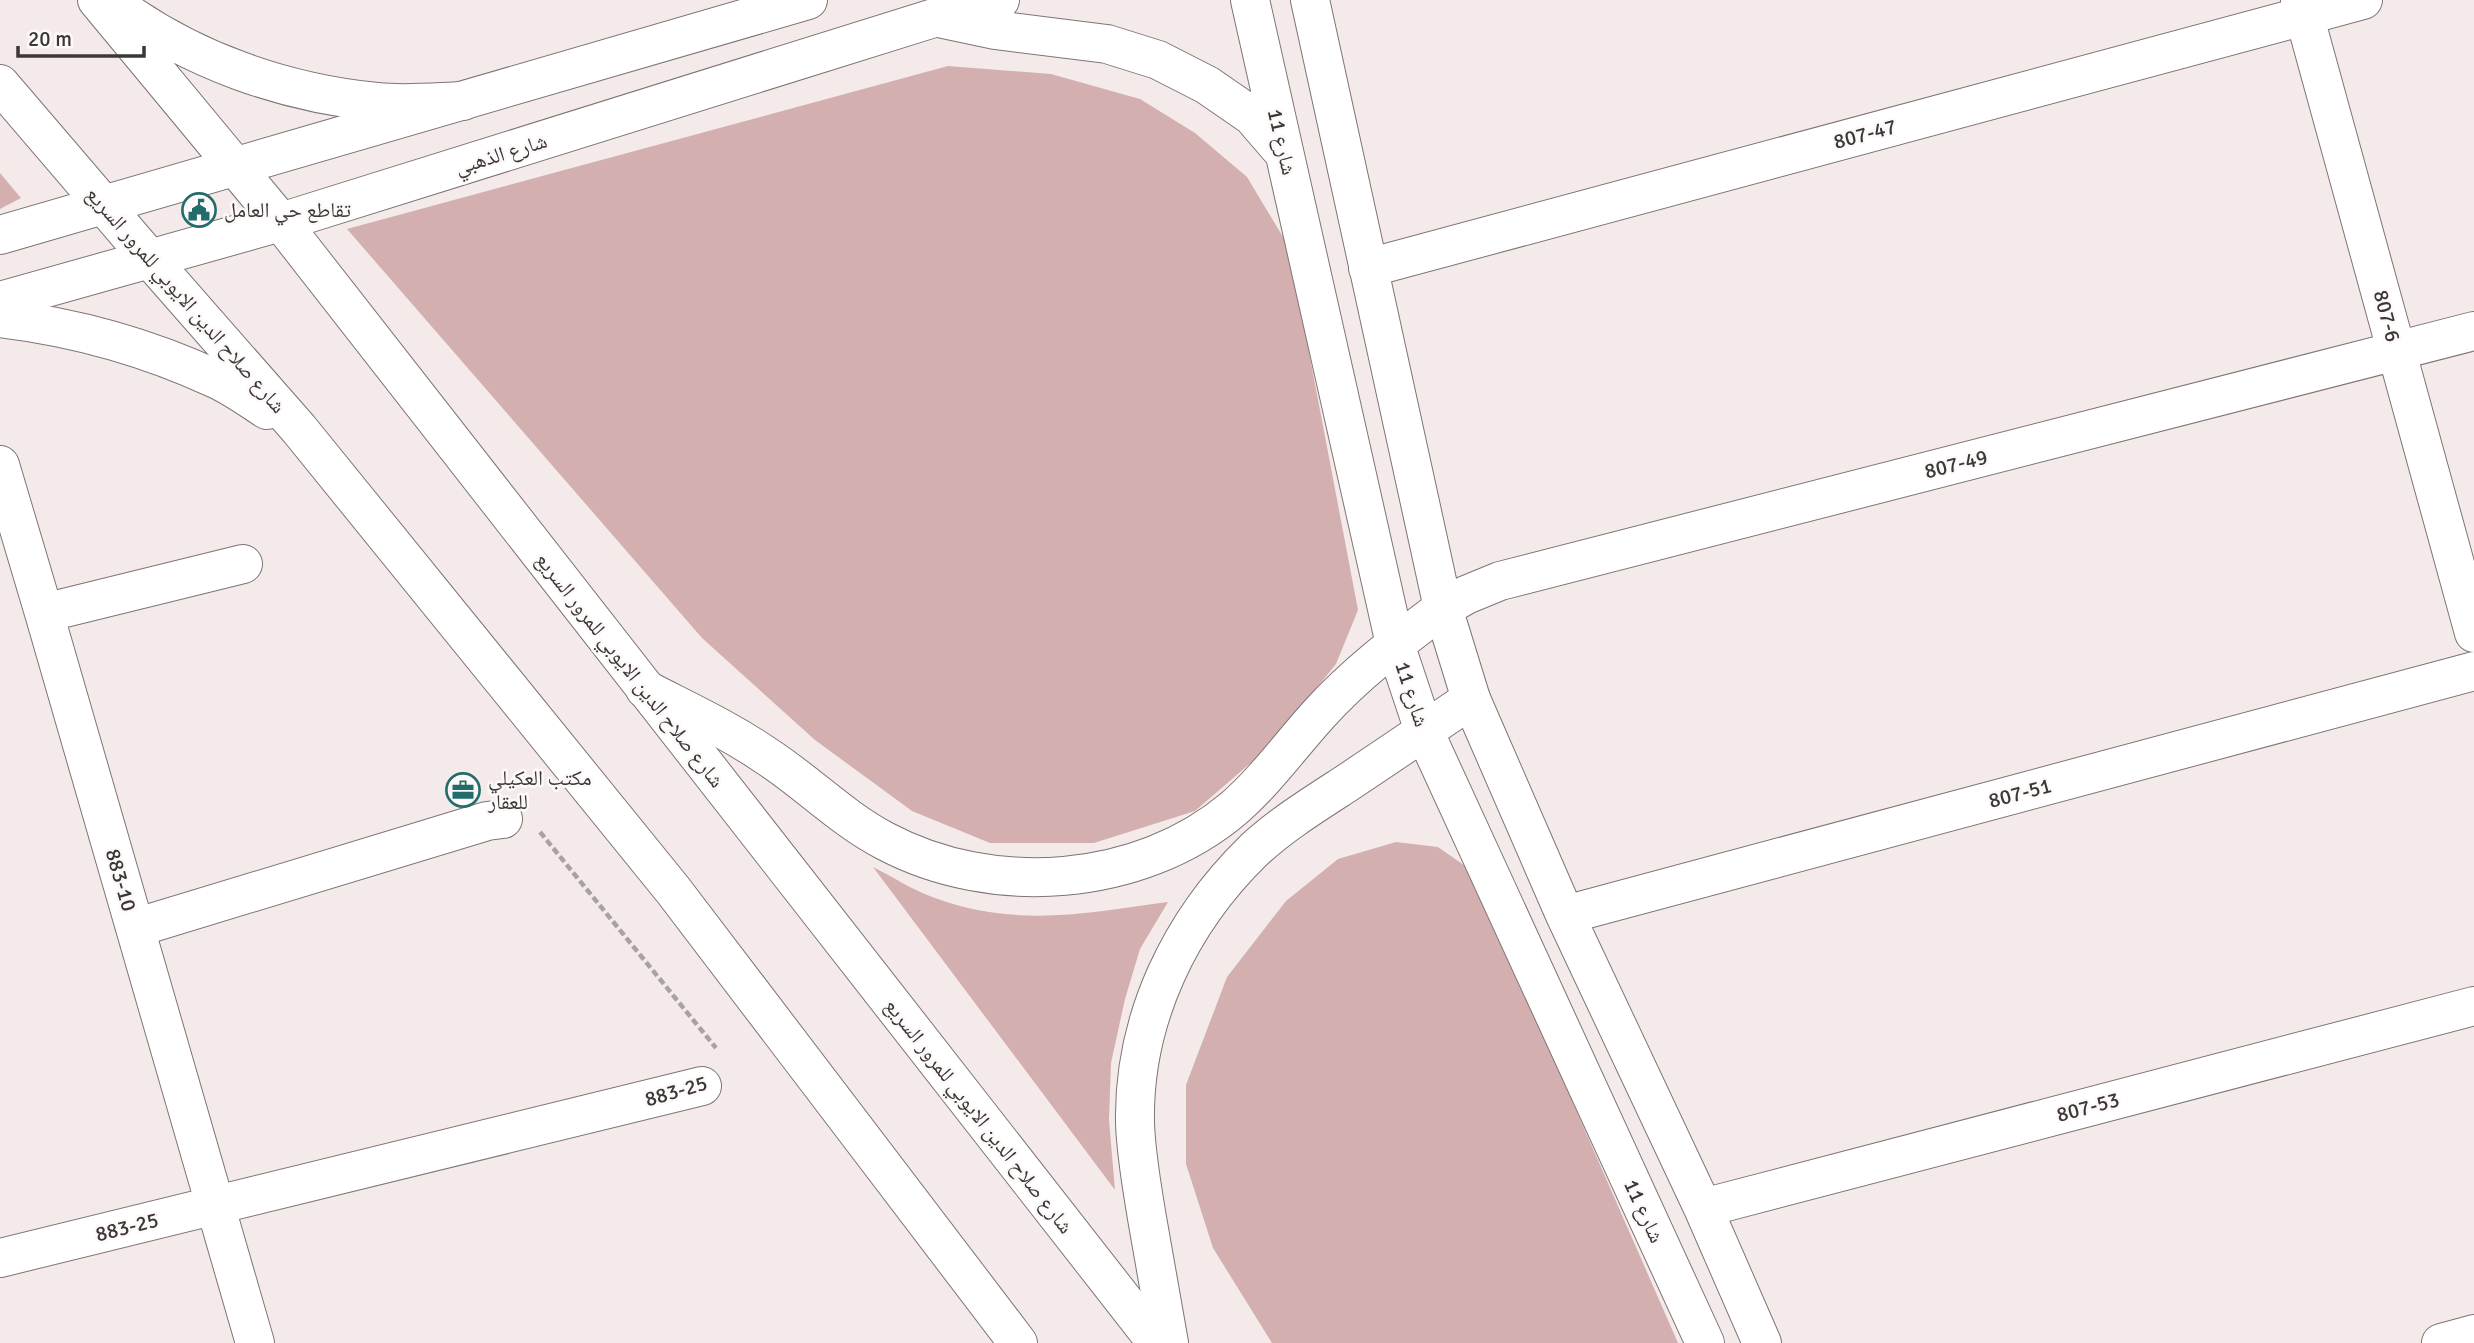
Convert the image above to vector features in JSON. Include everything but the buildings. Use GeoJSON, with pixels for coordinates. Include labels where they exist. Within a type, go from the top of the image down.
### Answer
{"type":"FeatureCollection","features":[{"type":"Feature","properties":{"kind":"street","name":"شارع صلاح الدين الايوبي للمرور السريع"},"geometry":{"type":"LineString","coordinates":[[97,0],[281,222],[1157,1343]]}},
{"type":"Feature","properties":{"kind":"street"},"geometry":{"type":"LineString","coordinates":[[110,0],[143,24],[217,62],[296,89],[379,102],[463,102]]}},
{"type":"Feature","properties":{"kind":"street"},"geometry":{"type":"LineString","coordinates":[[0,235],[808,0]]}},
{"type":"Feature","properties":{"kind":"street","name":"شارع الذهبي"},"geometry":{"type":"LineString","coordinates":[[0,301],[281,222],[1000,0]]}},
{"type":"Feature","properties":{"kind":"street","name":"شارع 11"},"geometry":{"type":"LineString","coordinates":[[1250,0],[1395,644],[1424,731],[1705,1343]]}},
{"type":"Feature","properties":{"kind":"street"},"geometry":{"type":"LineString","coordinates":[[1310,0],[1443,608],[1471,699],[1565,915],[1703,1208],[1762,1343]]}},
{"type":"Feature","properties":{"kind":"street","name":"807-47"},"geometry":{"type":"LineString","coordinates":[[1368,268],[2303,8],[2363,0]]}},
{"type":"Feature","properties":{"kind":"street","name":"807-6"},"geometry":{"type":"LineString","coordinates":[[2303,8],[2474,633]]}},
{"type":"Feature","properties":{"kind":"street"},"geometry":{"type":"LineString","coordinates":[[937,18],[995,30],[1107,44],[1158,61],[1208,85],[1252,116],[1284,154]]}},
{"type":"Feature","properties":{"kind":"street","name":"شارع صلاح الدين الايوبي للمرور السريع"},"geometry":{"type":"LineString","coordinates":[[0,84],[299,429],[673,890],[1018,1343]]}},
{"type":"Feature","properties":{"kind":"street"},"geometry":{"type":"LineString","coordinates":[[0,318],[36,322],[130,344],[218,380],[299,429]]}},
{"type":"Feature","properties":{"kind":"street","name":"807-49"},"geometry":{"type":"LineString","coordinates":[[645,689],[741,740],[767,756],[850,820],[885,841],[918,856],[973,872],[1018,877],[1062,876],[1098,871],[1168,849],[1200,832],[1231,810],[1261,783],[1328,705],[1356,677],[1395,644],[1466,594],[1500,581],[2474,331]]}},
{"type":"Feature","properties":{"kind":"street","name":"883-10"},"geometry":{"type":"LineString","coordinates":[[0,466],[255,1343]]}},
{"type":"Feature","properties":{"kind":"street"},"geometry":{"type":"LineString","coordinates":[[44,613],[243,564]]}},
{"type":"Feature","properties":{"kind":"street","name":"807-51"},"geometry":{"type":"LineString","coordinates":[[1565,915],[2474,671]]}},
{"type":"Feature","properties":{"kind":"street"},"geometry":{"type":"LineString","coordinates":[[1169,1343],[1139,1168],[1135,1123],[1145,1034],[1159,990],[1178,947],[1202,908],[1256,849],[1285,825],[1471,699]]}},
{"type":"Feature","properties":{"kind":"street"},"geometry":{"type":"LineString","coordinates":[[135,928],[487,821],[503,819]]}},
{"type":"Feature","properties":{"kind":"street","name":"807-53"},"geometry":{"type":"LineString","coordinates":[[1703,1208],[2474,1006]]}},
{"type":"Feature","properties":{"kind":"street","name":"883-25"},"geometry":{"type":"LineString","coordinates":[[0,1258],[702,1086]]}},
{"type":"Feature","properties":{"kind":"street"},"geometry":{"type":"LineString","coordinates":[[2441,1343],[2474,1334]]}},
{"type":"Feature","properties":{"kind":"path","name":"883-25"},"geometry":{"type":"LineString","coordinates":[[503,819],[519,820],[538,829],[723,1057],[723,1069],[716,1081],[702,1086]]}},
{"type":"Feature","properties":{"kind":"shaded area"},"geometry":{"type":"Polygon","coordinates":[[[948,66],[1051,74],[1140,99],[1195,133],[1247,177],[1289,247],[1358,610],[1336,664],[1268,748],[1195,811],[1094,843],[990,843],[912,811],[815,740],[702,638],[347,229],[948,66]]]}},
{"type":"Feature","properties":{"kind":"shaded area"},"geometry":{"type":"Polygon","coordinates":[[[0,173],[21,198],[0,209],[0,173]]]}},
{"type":"Feature","properties":{"kind":"shaded area"},"geometry":{"type":"Polygon","coordinates":[[[1396,842],[1438,847],[1471,870],[1678,1343],[1272,1343],[1213,1248],[1186,1164],[1186,1085],[1227,977],[1286,901],[1338,859],[1396,842]]]}},
{"type":"Feature","properties":{"kind":"shaded area"},"geometry":{"type":"Polygon","coordinates":[[[873,867],[927,895],[995,913],[1051,915],[1168,902],[1140,949],[1125,999],[1111,1063],[1109,1120],[1115,1190],[873,867]]]}},
{"type":"Feature","properties":{"kind":"place","name":"تقاطع حي العامل"},"geometry":{"type":"Point","coordinates":[199,210]}},
{"type":"Feature","properties":{"kind":"place","name":"مكتب العكيلي للعقار"},"geometry":{"type":"Point","coordinates":[463,790]}}]}
